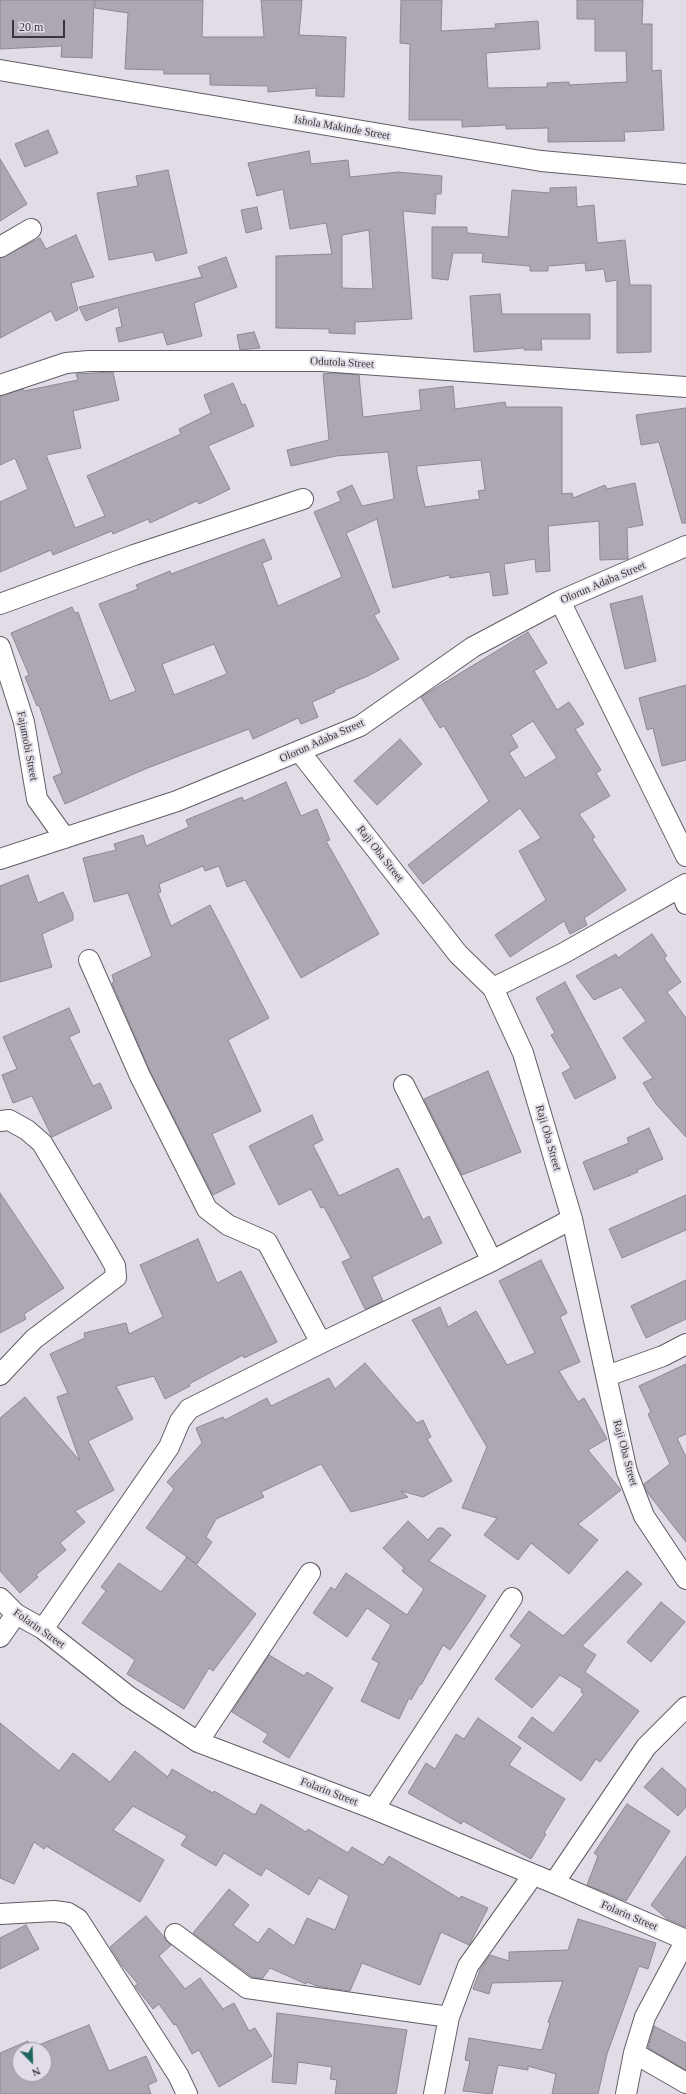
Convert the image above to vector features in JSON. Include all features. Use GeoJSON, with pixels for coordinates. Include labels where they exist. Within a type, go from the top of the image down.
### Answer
{"type":"FeatureCollection","features":[{"type":"Feature","properties":{"kind":"street","name":"Ishola Makinde Street"},"geometry":{"type":"LineString","coordinates":[[0,70],[541,161],[686,174]]}},
{"type":"Feature","properties":{"kind":"street"},"geometry":{"type":"LineString","coordinates":[[0,247],[31,229]]}},
{"type":"Feature","properties":{"kind":"street","name":"Odutola Street"},"geometry":{"type":"LineString","coordinates":[[0,385],[66,363],[89,361],[321,361],[686,387]]}},
{"type":"Feature","properties":{"kind":"street"},"geometry":{"type":"LineString","coordinates":[[0,604],[134,555],[303,499]]}},
{"type":"Feature","properties":{"kind":"street","name":"Olorun Adaba Street"},"geometry":{"type":"LineString","coordinates":[[0,859],[176,802],[360,726],[473,647],[560,601],[686,546]]}},
{"type":"Feature","properties":{"kind":"street"},"geometry":{"type":"LineString","coordinates":[[560,601],[686,856]]}},
{"type":"Feature","properties":{"kind":"street","name":"Fajumobi Street"},"geometry":{"type":"LineString","coordinates":[[0,647],[24,722],[37,799],[64,838]]}},
{"type":"Feature","properties":{"kind":"street","name":"Raji Oba Street"},"geometry":{"type":"LineString","coordinates":[[300,752],[458,954],[493,988],[523,1053],[572,1219],[627,1472],[644,1516],[686,1579]]}},
{"type":"Feature","properties":{"kind":"street"},"geometry":{"type":"LineString","coordinates":[[493,988],[684,892]]}},
{"type":"Feature","properties":{"kind":"street"},"geometry":{"type":"LineString","coordinates":[[89,960],[140,1076],[207,1209],[228,1225],[267,1242],[320,1343]]}},
{"type":"Feature","properties":{"kind":"street"},"geometry":{"type":"LineString","coordinates":[[404,1085],[492,1261]]}},
{"type":"Feature","properties":{"kind":"street"},"geometry":{"type":"LineString","coordinates":[[0,1121],[9,1120],[27,1130],[42,1143],[115,1266],[116,1278],[34,1339],[0,1375]]}},
{"type":"Feature","properties":{"kind":"street"},"geometry":{"type":"LineString","coordinates":[[43,1629],[169,1447],[180,1422],[188,1409],[320,1343],[492,1261],[572,1219]]}},
{"type":"Feature","properties":{"kind":"street"},"geometry":{"type":"LineString","coordinates":[[606,1376],[664,1356],[686,1344]]}},
{"type":"Feature","properties":{"kind":"street"},"geometry":{"type":"LineString","coordinates":[[198,1742],[310,1573]]}},
{"type":"Feature","properties":{"kind":"street","name":"Folarin Street"},"geometry":{"type":"LineString","coordinates":[[0,1598],[16,1614],[43,1629],[128,1696],[198,1742],[374,1809],[554,1883],[686,1940]]}},
{"type":"Feature","properties":{"kind":"street"},"geometry":{"type":"LineString","coordinates":[[374,1809],[512,1598]]}},
{"type":"Feature","properties":{"kind":"street"},"geometry":{"type":"LineString","coordinates":[[0,1637],[16,1614]]}},
{"type":"Feature","properties":{"kind":"street"},"geometry":{"type":"LineString","coordinates":[[554,1883],[646,1747],[686,1707]]}},
{"type":"Feature","properties":{"kind":"street"},"geometry":{"type":"LineString","coordinates":[[434,2094],[450,2017],[468,1966],[534,1875]]}},
{"type":"Feature","properties":{"kind":"street"},"geometry":{"type":"LineString","coordinates":[[0,1914],[54,1911],[68,1913],[78,1919],[178,2075],[187,2094]]}},
{"type":"Feature","properties":{"kind":"street"},"geometry":{"type":"LineString","coordinates":[[175,1934],[247,1988],[450,2017]]}},
{"type":"Feature","properties":{"kind":"street"},"geometry":{"type":"LineString","coordinates":[[626,2094],[634,2053],[645,2017],[686,1940]]}},
{"type":"Feature","properties":{"kind":"street"},"geometry":{"type":"LineString","coordinates":[[634,2053],[686,2083]]}},
{"type":"Feature","properties":{"kind":"building"},"geometry":{"type":"Polygon","coordinates":[[[0,0],[94,0],[92,58],[61,57],[62,46],[0,49],[0,0]]]}},
{"type":"Feature","properties":{"kind":"building"},"geometry":{"type":"Polygon","coordinates":[[[95,0],[203,0],[202,37],[264,37],[261,0],[302,0],[299,35],[346,37],[344,97],[316,96],[316,88],[268,92],[268,86],[210,85],[210,74],[164,74],[164,70],[125,69],[128,13],[95,8],[95,0]]]}},
{"type":"Feature","properties":{"kind":"building"},"geometry":{"type":"Polygon","coordinates":[[[401,0],[442,0],[441,31],[496,28],[495,24],[538,21],[540,49],[486,53],[488,88],[547,87],[547,83],[569,82],[569,85],[627,82],[626,51],[595,51],[595,19],[577,19],[577,0],[643,0],[642,24],[652,24],[652,71],[661,70],[664,130],[624,132],[625,141],[548,142],[548,128],[506,129],[506,125],[462,127],[462,120],[409,120],[410,44],[400,43],[401,0]]]}},
{"type":"Feature","properties":{"kind":"building"},"geometry":{"type":"Polygon","coordinates":[[[48,130],[58,153],[25,167],[15,144],[48,130]]]}},
{"type":"Feature","properties":{"kind":"building"},"geometry":{"type":"Polygon","coordinates":[[[309,151],[311,164],[348,160],[350,177],[398,172],[442,176],[441,194],[436,194],[435,214],[403,211],[412,319],[355,322],[355,334],[329,333],[329,329],[276,328],[276,256],[332,254],[326,223],[290,229],[283,189],[257,196],[248,163],[309,151]],[[369,230],[342,235],[342,288],[373,289],[369,230]]]}},
{"type":"Feature","properties":{"kind":"building"},"geometry":{"type":"Polygon","coordinates":[[[0,159],[27,204],[0,221],[0,159]]]}},
{"type":"Feature","properties":{"kind":"building"},"geometry":{"type":"Polygon","coordinates":[[[168,170],[187,253],[156,261],[153,252],[109,260],[97,193],[138,186],[136,176],[168,170]]]}},
{"type":"Feature","properties":{"kind":"building"},"geometry":{"type":"Polygon","coordinates":[[[576,187],[577,207],[594,205],[597,243],[625,240],[630,285],[651,285],[651,352],[617,353],[617,280],[606,282],[604,269],[586,271],[585,263],[548,266],[548,271],[530,271],[530,266],[482,262],[483,253],[453,253],[448,280],[432,278],[432,227],[467,227],[467,233],[508,237],[512,190],[550,193],[550,188],[576,187]]]}},
{"type":"Feature","properties":{"kind":"building"},"geometry":{"type":"Polygon","coordinates":[[[257,207],[262,229],[246,233],[241,210],[257,207]]]}},
{"type":"Feature","properties":{"kind":"building"},"geometry":{"type":"Polygon","coordinates":[[[76,235],[94,277],[71,283],[78,310],[56,321],[51,311],[0,338],[0,258],[40,238],[46,249],[76,235]]]}},
{"type":"Feature","properties":{"kind":"building"},"geometry":{"type":"Polygon","coordinates":[[[226,257],[237,287],[194,303],[202,336],[167,345],[163,332],[119,342],[116,328],[122,327],[118,307],[86,321],[79,307],[202,277],[198,267],[226,257]]]}},
{"type":"Feature","properties":{"kind":"building"},"geometry":{"type":"Polygon","coordinates":[[[500,294],[502,314],[590,314],[590,339],[541,339],[542,350],[524,350],[524,348],[474,352],[470,296],[500,294]]]}},
{"type":"Feature","properties":{"kind":"building"},"geometry":{"type":"Polygon","coordinates":[[[254,332],[260,348],[240,350],[237,335],[254,332]]]}},
{"type":"Feature","properties":{"kind":"building"},"geometry":{"type":"Polygon","coordinates":[[[113,372],[119,400],[73,411],[81,448],[46,455],[75,528],[105,516],[87,476],[181,434],[179,429],[211,413],[204,395],[233,383],[242,405],[245,404],[254,426],[208,446],[230,489],[199,504],[197,501],[150,523],[148,519],[113,534],[112,531],[53,555],[51,550],[0,572],[0,502],[28,489],[15,458],[0,465],[0,396],[23,389],[24,391],[78,380],[76,374],[113,372]]]}},
{"type":"Feature","properties":{"kind":"building"},"geometry":{"type":"Polygon","coordinates":[[[334,373],[359,375],[363,417],[421,410],[419,390],[453,386],[455,409],[505,402],[506,407],[562,407],[562,494],[572,493],[573,498],[605,485],[607,489],[635,483],[643,525],[627,528],[628,559],[600,560],[599,521],[548,526],[550,571],[536,572],[535,559],[504,564],[508,594],[493,596],[490,572],[450,578],[449,575],[393,588],[377,519],[346,533],[380,612],[374,615],[399,659],[368,676],[334,690],[335,692],[312,702],[318,717],[301,724],[298,718],[253,739],[249,729],[145,769],[65,804],[53,777],[62,773],[39,705],[37,706],[25,677],[29,675],[11,633],[72,607],[75,613],[78,612],[110,701],[136,691],[99,604],[138,589],[136,585],[170,571],[171,574],[264,539],[272,559],[262,563],[278,606],[342,577],[314,512],[341,501],[337,492],[352,485],[362,506],[394,499],[388,452],[336,456],[291,466],[287,450],[329,440],[323,374],[334,373]],[[481,460],[417,466],[425,507],[480,499],[478,491],[485,490],[481,460]],[[214,644],[162,664],[174,695],[227,674],[214,644]]]}},
{"type":"Feature","properties":{"kind":"building"},"geometry":{"type":"Polygon","coordinates":[[[686,408],[686,523],[682,523],[659,442],[641,445],[636,415],[686,408]]]}},
{"type":"Feature","properties":{"kind":"building"},"geometry":{"type":"Polygon","coordinates":[[[642,596],[656,661],[625,669],[610,604],[642,596]]]}},
{"type":"Feature","properties":{"kind":"building"},"geometry":{"type":"Polygon","coordinates":[[[528,632],[547,663],[534,671],[557,710],[569,702],[584,724],[575,729],[601,770],[596,773],[610,796],[579,814],[595,837],[592,839],[626,890],[584,918],[587,925],[570,934],[564,921],[510,957],[495,935],[546,900],[519,851],[541,838],[520,808],[423,884],[408,865],[489,801],[444,726],[440,728],[421,697],[528,632]],[[533,721],[511,735],[518,747],[509,753],[525,778],[557,758],[533,721]]]}},
{"type":"Feature","properties":{"kind":"building"},"geometry":{"type":"Polygon","coordinates":[[[686,685],[686,760],[662,766],[653,728],[647,730],[639,698],[686,685]]]}},
{"type":"Feature","properties":{"kind":"building"},"geometry":{"type":"Polygon","coordinates":[[[400,739],[422,764],[377,805],[354,781],[400,739]]]}},
{"type":"Feature","properties":{"kind":"building"},"geometry":{"type":"Polygon","coordinates":[[[286,782],[301,816],[317,809],[330,840],[326,841],[379,934],[301,978],[245,880],[227,887],[219,866],[205,871],[203,866],[159,884],[161,892],[158,893],[171,926],[210,905],[269,1018],[228,1040],[261,1111],[212,1134],[235,1184],[213,1195],[150,1071],[112,983],[114,982],[112,975],[152,956],[128,893],[94,902],[83,858],[116,850],[114,844],[143,835],[146,846],[189,827],[186,820],[242,797],[244,801],[286,782]]]}},
{"type":"Feature","properties":{"kind":"building"},"geometry":{"type":"Polygon","coordinates":[[[28,875],[38,903],[63,892],[73,914],[73,920],[42,934],[52,967],[0,982],[0,886],[28,875]]]}},
{"type":"Feature","properties":{"kind":"building"},"geometry":{"type":"Polygon","coordinates":[[[652,934],[667,956],[664,958],[681,982],[667,992],[686,1018],[686,1137],[656,1104],[643,1083],[653,1078],[623,1038],[646,1021],[621,987],[594,1000],[576,976],[616,954],[618,958],[652,934]]]}},
{"type":"Feature","properties":{"kind":"building"},"geometry":{"type":"Polygon","coordinates":[[[565,982],[616,1078],[575,1099],[562,1073],[571,1068],[551,1035],[555,1033],[536,998],[565,982]]]}},
{"type":"Feature","properties":{"kind":"building"},"geometry":{"type":"Polygon","coordinates":[[[69,1008],[80,1032],[69,1037],[93,1086],[100,1083],[112,1108],[52,1137],[32,1096],[13,1103],[2,1075],[17,1069],[3,1037],[69,1008]]]}},
{"type":"Feature","properties":{"kind":"building"},"geometry":{"type":"Polygon","coordinates":[[[488,1071],[521,1152],[462,1175],[424,1099],[488,1071]]]}},
{"type":"Feature","properties":{"kind":"building"},"geometry":{"type":"Polygon","coordinates":[[[312,1115],[323,1140],[313,1145],[339,1196],[398,1168],[423,1220],[429,1216],[442,1243],[372,1277],[383,1301],[365,1309],[342,1262],[351,1258],[324,1207],[321,1208],[311,1189],[279,1205],[249,1146],[312,1115]]]}},
{"type":"Feature","properties":{"kind":"building"},"geometry":{"type":"Polygon","coordinates":[[[649,1128],[663,1159],[637,1170],[638,1172],[594,1190],[583,1162],[629,1143],[627,1138],[649,1128]]]}},
{"type":"Feature","properties":{"kind":"building"},"geometry":{"type":"Polygon","coordinates":[[[0,1193],[64,1288],[24,1314],[26,1319],[0,1333],[0,1193]]]}},
{"type":"Feature","properties":{"kind":"building"},"geometry":{"type":"Polygon","coordinates":[[[686,1195],[686,1230],[622,1258],[609,1229],[686,1195]]]}},
{"type":"Feature","properties":{"kind":"building"},"geometry":{"type":"Polygon","coordinates":[[[198,1239],[217,1283],[241,1271],[277,1342],[244,1358],[243,1355],[189,1384],[190,1386],[165,1399],[154,1376],[116,1386],[133,1419],[88,1441],[114,1490],[75,1511],[85,1522],[60,1543],[66,1550],[36,1575],[38,1577],[20,1593],[0,1571],[0,1418],[25,1397],[80,1461],[57,1397],[68,1393],[50,1354],[85,1338],[84,1333],[126,1323],[129,1334],[163,1317],[140,1265],[198,1239]]]}},
{"type":"Feature","properties":{"kind":"building"},"geometry":{"type":"Polygon","coordinates":[[[541,1260],[567,1313],[560,1317],[580,1362],[559,1371],[578,1402],[584,1398],[607,1439],[588,1450],[621,1490],[578,1524],[598,1540],[569,1574],[531,1543],[518,1560],[484,1535],[497,1518],[462,1508],[487,1447],[412,1320],[440,1307],[448,1327],[476,1311],[507,1365],[535,1353],[499,1281],[541,1260]]]}},
{"type":"Feature","properties":{"kind":"building"},"geometry":{"type":"Polygon","coordinates":[[[686,1280],[686,1319],[646,1338],[631,1306],[686,1280]]]}},
{"type":"Feature","properties":{"kind":"building"},"geometry":{"type":"Polygon","coordinates":[[[365,1363],[417,1423],[423,1420],[431,1437],[427,1439],[452,1481],[423,1497],[401,1491],[408,1497],[351,1512],[321,1464],[261,1492],[264,1497],[216,1519],[206,1537],[212,1542],[197,1564],[146,1528],[174,1489],[167,1482],[202,1443],[196,1428],[223,1417],[225,1420],[267,1398],[271,1406],[329,1378],[335,1389],[365,1363]]]}},
{"type":"Feature","properties":{"kind":"building"},"geometry":{"type":"Polygon","coordinates":[[[686,1364],[686,1434],[677,1438],[686,1457],[686,1542],[647,1492],[644,1484],[670,1464],[648,1414],[651,1412],[639,1386],[686,1364]]]}},
{"type":"Feature","properties":{"kind":"building"},"geometry":{"type":"Polygon","coordinates":[[[408,1521],[428,1540],[438,1528],[443,1528],[451,1535],[429,1561],[486,1596],[450,1650],[443,1645],[421,1685],[420,1684],[411,1700],[409,1698],[399,1719],[361,1701],[379,1663],[372,1659],[391,1625],[367,1608],[347,1637],[313,1613],[331,1587],[335,1590],[346,1573],[407,1615],[424,1589],[402,1571],[404,1568],[383,1548],[408,1521]]]}},
{"type":"Feature","properties":{"kind":"building"},"geometry":{"type":"Polygon","coordinates":[[[187,1557],[256,1614],[213,1671],[209,1668],[184,1709],[127,1674],[135,1660],[82,1623],[106,1591],[101,1587],[119,1563],[161,1592],[187,1557]]]}},
{"type":"Feature","properties":{"kind":"building"},"geometry":{"type":"Polygon","coordinates":[[[627,1571],[642,1584],[582,1646],[596,1655],[585,1672],[639,1711],[600,1762],[596,1759],[581,1781],[518,1737],[532,1717],[553,1733],[584,1694],[581,1692],[582,1689],[560,1675],[532,1708],[495,1679],[522,1645],[510,1636],[529,1611],[563,1636],[627,1571]]]}},
{"type":"Feature","properties":{"kind":"building"},"geometry":{"type":"Polygon","coordinates":[[[661,1602],[685,1622],[651,1662],[627,1642],[661,1602]]]}},
{"type":"Feature","properties":{"kind":"building"},"geometry":{"type":"Polygon","coordinates":[[[269,1655],[304,1676],[307,1672],[333,1688],[289,1758],[263,1742],[268,1734],[232,1712],[269,1655]]]}},
{"type":"Feature","properties":{"kind":"building"},"geometry":{"type":"Polygon","coordinates":[[[478,1718],[521,1748],[509,1765],[565,1799],[544,1833],[546,1834],[531,1859],[463,1821],[461,1824],[408,1793],[426,1763],[435,1769],[456,1734],[464,1739],[478,1718]]]}},
{"type":"Feature","properties":{"kind":"building"},"geometry":{"type":"Polygon","coordinates":[[[0,1723],[59,1771],[73,1753],[110,1782],[135,1751],[168,1777],[172,1769],[255,1815],[261,1804],[306,1832],[308,1829],[348,1853],[352,1847],[383,1865],[389,1856],[460,1899],[461,1896],[488,1908],[469,1945],[441,1932],[420,1985],[362,1963],[350,1991],[317,1986],[307,1982],[306,1984],[270,1968],[262,1979],[252,1977],[193,1933],[229,1889],[249,1905],[233,1925],[258,1943],[269,1928],[294,1946],[307,1918],[335,1930],[349,1896],[319,1878],[309,1895],[266,1868],[261,1876],[224,1853],[216,1866],[181,1845],[187,1836],[133,1806],[113,1830],[164,1860],[140,1902],[46,1846],[44,1849],[34,1842],[14,1884],[0,1878],[0,1723]]]}},
{"type":"Feature","properties":{"kind":"building"},"geometry":{"type":"Polygon","coordinates":[[[662,1768],[686,1789],[686,1807],[678,1816],[644,1787],[662,1768]]]}},
{"type":"Feature","properties":{"kind":"building"},"geometry":{"type":"Polygon","coordinates":[[[627,1804],[670,1831],[626,1901],[587,1885],[598,1856],[594,1853],[627,1804]]]}},
{"type":"Feature","properties":{"kind":"building"},"geometry":{"type":"Polygon","coordinates":[[[686,1856],[686,1927],[667,1919],[651,1905],[686,1856]]]}},
{"type":"Feature","properties":{"kind":"building"},"geometry":{"type":"Polygon","coordinates":[[[146,1916],[171,1945],[159,1956],[185,1989],[200,1978],[223,2009],[234,2003],[249,2031],[255,2028],[272,2056],[219,2087],[199,2050],[192,2054],[176,2024],[174,2025],[159,2004],[153,2009],[135,1986],[138,1984],[121,1964],[110,1947],[146,1916]]]}},
{"type":"Feature","properties":{"kind":"building"},"geometry":{"type":"Polygon","coordinates":[[[578,1919],[656,1943],[648,1969],[639,1966],[607,2054],[598,2094],[552,2094],[556,2074],[528,2066],[528,2070],[498,2065],[492,2094],[463,2091],[470,2061],[465,2060],[469,2038],[542,2050],[550,2023],[548,2022],[563,1981],[492,1983],[489,1994],[473,1989],[480,1970],[490,1955],[509,1961],[509,1952],[568,1950],[578,1919]]]}},
{"type":"Feature","properties":{"kind":"building"},"geometry":{"type":"Polygon","coordinates":[[[26,1925],[39,1949],[0,1969],[0,1938],[26,1925]]]}},
{"type":"Feature","properties":{"kind":"building"},"geometry":{"type":"Polygon","coordinates":[[[277,2013],[407,2030],[396,2094],[335,2094],[337,2080],[330,2079],[332,2067],[298,2062],[296,2084],[272,2082],[277,2013]]]}},
{"type":"Feature","properties":{"kind":"building"},"geometry":{"type":"Polygon","coordinates":[[[89,2025],[109,2071],[146,2056],[157,2081],[148,2085],[151,2094],[0,2094],[0,2053],[12,2048],[12,2082],[52,2082],[52,2042],[46,2042],[89,2025]]]}},
{"type":"Feature","properties":{"kind":"building"},"geometry":{"type":"Polygon","coordinates":[[[654,2026],[686,2043],[686,2070],[648,2048],[654,2026]]]}}]}
